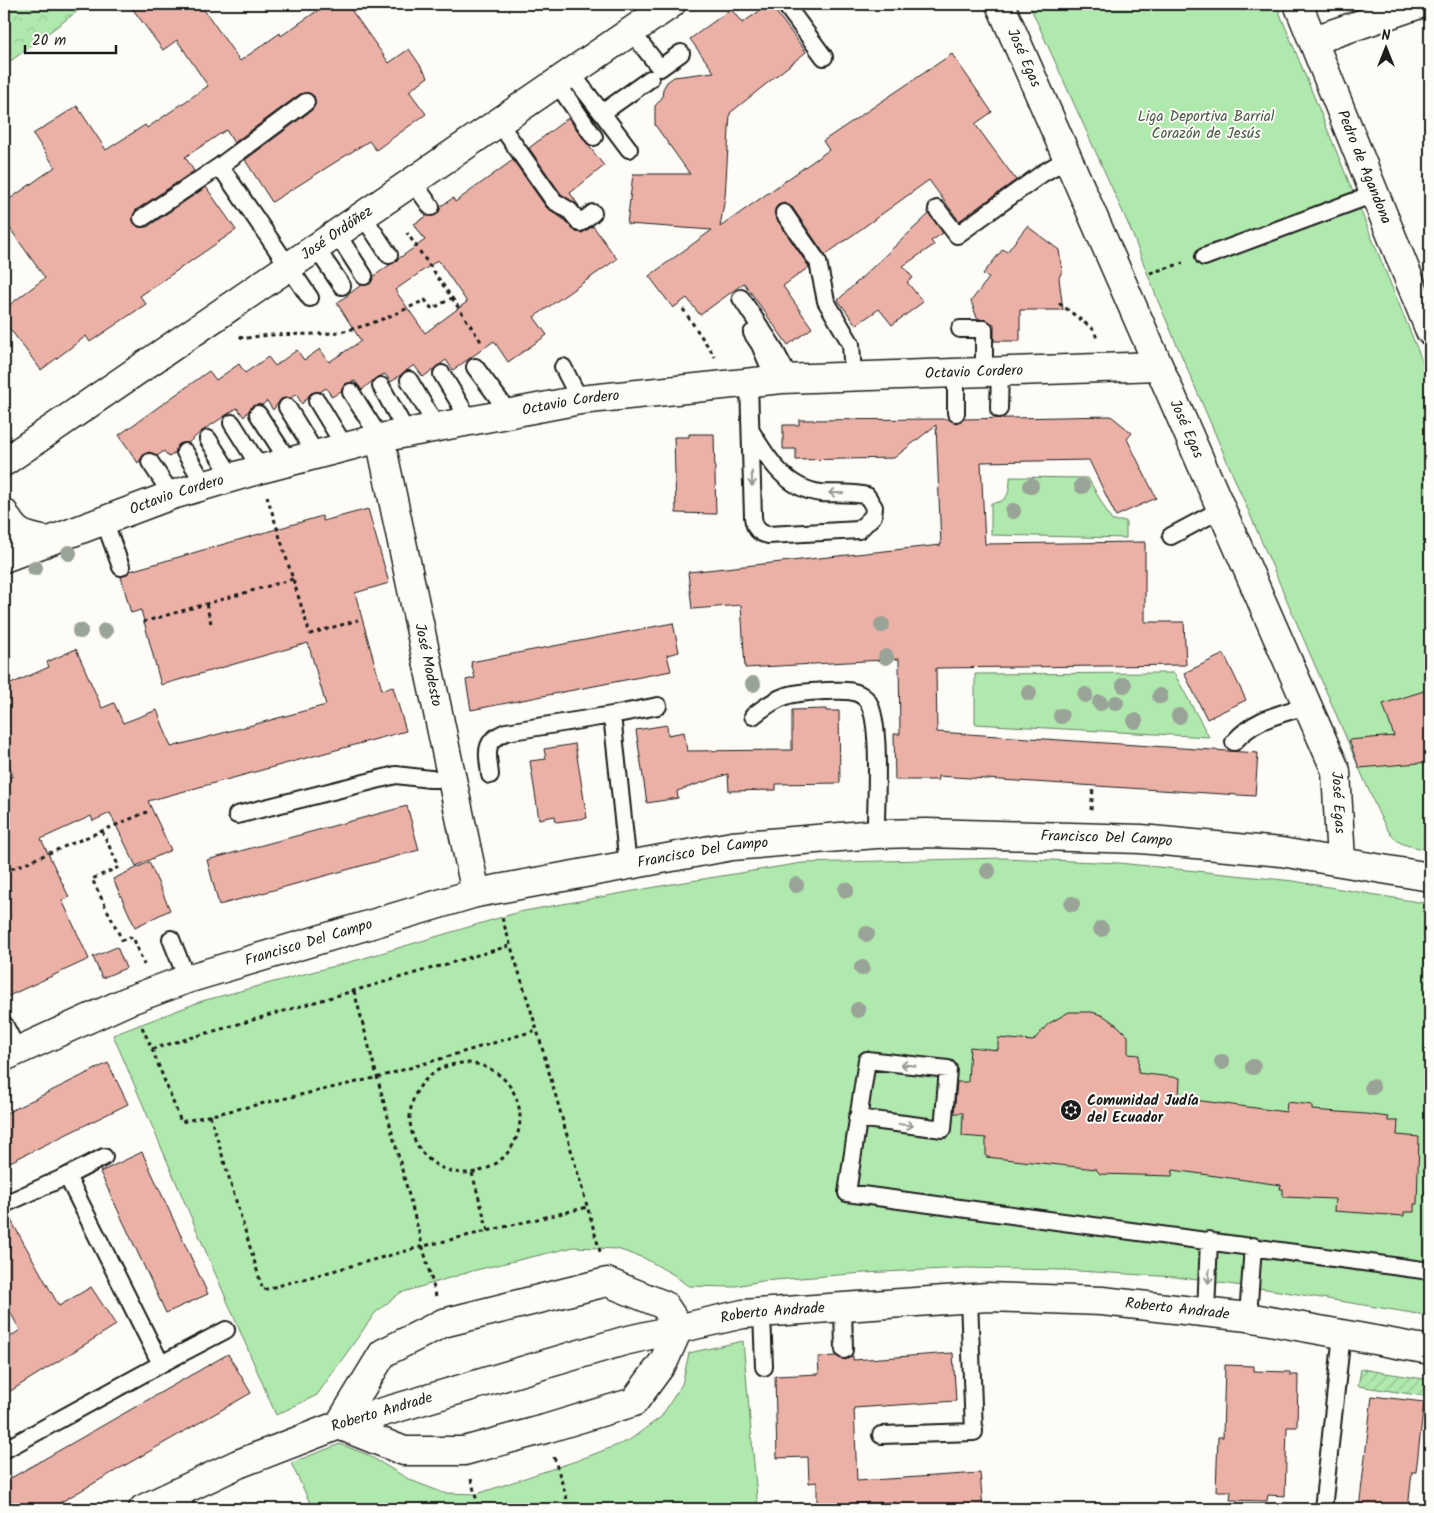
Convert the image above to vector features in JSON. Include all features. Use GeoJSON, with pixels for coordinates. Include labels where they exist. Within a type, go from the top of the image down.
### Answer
{"type":"FeatureCollection","features":[{"type":"Feature","properties":{"kind":"street","name":"José Ordóñez"},"geometry":{"type":"LineString","coordinates":[[4,462],[671,4]]}},
{"type":"Feature","properties":{"kind":"street","name":"José Egas"},"geometry":{"type":"LineString","coordinates":[[1000,4],[1336,770],[1341,861]]}},
{"type":"Feature","properties":{"kind":"street","name":"Pedro de Agandona"},"geometry":{"type":"LineString","coordinates":[[1298,4],[1430,329]]}},
{"type":"Feature","properties":{"kind":"street"},"geometry":{"type":"LineString","coordinates":[[1314,40],[1420,4]]}},
{"type":"Feature","properties":{"kind":"street","name":"Octavio Cordero"},"geometry":{"type":"LineString","coordinates":[[4,558],[172,495],[261,468],[380,438],[580,400],[771,380],[1158,366]]}},
{"type":"Feature","properties":{"kind":"street","name":"José Modesto"},"geometry":{"type":"LineString","coordinates":[[380,438],[453,779],[485,891]]}},
{"type":"Feature","properties":{"kind":"street"},"geometry":{"type":"LineString","coordinates":[[4,513],[11,528],[24,536],[47,541]]}},
{"type":"Feature","properties":{"kind":"street","name":"Francisco Del Campo"},"geometry":{"type":"LineString","coordinates":[[10,1053],[130,1000],[187,979],[485,891],[732,846],[876,834],[926,833],[1141,839],[1281,852],[1430,877]]}},
{"type":"Feature","properties":{"kind":"street"},"geometry":{"type":"LineString","coordinates":[[607,1282],[664,1305],[679,1327],[664,1361],[634,1402],[545,1429],[464,1451],[404,1451],[339,1425],[383,1353],[442,1323],[607,1282]]}},
{"type":"Feature","properties":{"kind":"street","name":"Roberto Andrade"},"geometry":{"type":"LineString","coordinates":[[143,1509],[183,1500],[238,1464],[339,1425],[614,1344],[679,1327],[743,1314],[988,1297],[1102,1301],[1248,1317],[1430,1350]]}},
{"type":"Feature","properties":{"kind":"lane"},"geometry":{"type":"LineString","coordinates":[[785,4],[824,56]]}},
{"type":"Feature","properties":{"kind":"lane"},"geometry":{"type":"LineString","coordinates":[[631,31],[660,68],[681,53]]}},
{"type":"Feature","properties":{"kind":"lane"},"geometry":{"type":"LineString","coordinates":[[564,78],[602,113],[629,149]]}},
{"type":"Feature","properties":{"kind":"lane"},"geometry":{"type":"LineString","coordinates":[[564,78],[594,137]]}},
{"type":"Feature","properties":{"kind":"lane"},"geometry":{"type":"LineString","coordinates":[[602,113],[650,79]]}},
{"type":"Feature","properties":{"kind":"lane"},"geometry":{"type":"LineString","coordinates":[[142,218],[220,166],[306,102]]}},
{"type":"Feature","properties":{"kind":"lane"},"geometry":{"type":"LineString","coordinates":[[499,123],[554,201],[570,211],[580,223],[593,213]]}},
{"type":"Feature","properties":{"kind":"lane"},"geometry":{"type":"LineString","coordinates":[[937,209],[957,235],[1067,158]]}},
{"type":"Feature","properties":{"kind":"lane"},"geometry":{"type":"LineString","coordinates":[[220,166],[310,298]]}},
{"type":"Feature","properties":{"kind":"lane"},"geometry":{"type":"LineString","coordinates":[[413,182],[431,207]]}},
{"type":"Feature","properties":{"kind":"lane"},"geometry":{"type":"LineString","coordinates":[[1204,256],[1374,194]]}},
{"type":"Feature","properties":{"kind":"lane"},"geometry":{"type":"LineString","coordinates":[[784,213],[818,262],[826,301],[851,344],[853,376]]}},
{"type":"Feature","properties":{"kind":"lane"},"geometry":{"type":"LineString","coordinates":[[363,216],[390,255]]}},
{"type":"Feature","properties":{"kind":"lane"},"geometry":{"type":"LineString","coordinates":[[326,241],[364,276]]}},
{"type":"Feature","properties":{"kind":"lane"},"geometry":{"type":"LineString","coordinates":[[326,241],[342,286]]}},
{"type":"Feature","properties":{"kind":"lane"},"geometry":{"type":"LineString","coordinates":[[737,301],[760,345],[771,380],[750,413],[754,525],[761,534],[768,535],[859,530],[871,520],[874,507],[868,496],[820,493],[806,490],[795,484],[767,458],[751,431]]}},
{"type":"Feature","properties":{"kind":"lane"},"geometry":{"type":"LineString","coordinates":[[960,329],[984,329],[999,409]]}},
{"type":"Feature","properties":{"kind":"lane"},"geometry":{"type":"LineString","coordinates":[[563,366],[580,400]]}},
{"type":"Feature","properties":{"kind":"lane"},"geometry":{"type":"LineString","coordinates":[[476,367],[510,414]]}},
{"type":"Feature","properties":{"kind":"lane"},"geometry":{"type":"LineString","coordinates":[[956,373],[956,413]]}},
{"type":"Feature","properties":{"kind":"lane"},"geometry":{"type":"LineString","coordinates":[[442,374],[470,421]]}},
{"type":"Feature","properties":{"kind":"lane"},"geometry":{"type":"LineString","coordinates":[[409,380],[437,427]]}},
{"type":"Feature","properties":{"kind":"lane"},"geometry":{"type":"LineString","coordinates":[[381,386],[407,433]]}},
{"type":"Feature","properties":{"kind":"lane"},"geometry":{"type":"LineString","coordinates":[[351,392],[380,438]]}},
{"type":"Feature","properties":{"kind":"lane"},"geometry":{"type":"LineString","coordinates":[[317,401],[345,447]]}},
{"type":"Feature","properties":{"kind":"lane"},"geometry":{"type":"LineString","coordinates":[[287,407],[316,454]]}},
{"type":"Feature","properties":{"kind":"lane"},"geometry":{"type":"LineString","coordinates":[[258,414],[289,462]]}},
{"type":"Feature","properties":{"kind":"lane"},"geometry":{"type":"LineString","coordinates":[[232,423],[261,468]]}},
{"type":"Feature","properties":{"kind":"lane"},"geometry":{"type":"LineString","coordinates":[[208,439],[232,477]]}},
{"type":"Feature","properties":{"kind":"lane"},"geometry":{"type":"LineString","coordinates":[[185,452],[205,485]]}},
{"type":"Feature","properties":{"kind":"lane"},"geometry":{"type":"LineString","coordinates":[[150,462],[172,495]]}},
{"type":"Feature","properties":{"kind":"lane"},"geometry":{"type":"LineString","coordinates":[[1171,536],[1222,509]]}},
{"type":"Feature","properties":{"kind":"lane"},"geometry":{"type":"LineString","coordinates":[[104,520],[121,567]]}},
{"type":"Feature","properties":{"kind":"lane"},"geometry":{"type":"LineString","coordinates":[[753,716],[780,697],[792,693],[848,690],[866,699],[875,718],[876,834]]}},
{"type":"Feature","properties":{"kind":"lane"},"geometry":{"type":"LineString","coordinates":[[1234,742],[1245,729],[1262,719],[1309,705]]}},
{"type":"Feature","properties":{"kind":"lane"},"geometry":{"type":"LineString","coordinates":[[490,775],[488,749],[495,737],[506,732],[658,706]]}},
{"type":"Feature","properties":{"kind":"lane"},"geometry":{"type":"LineString","coordinates":[[612,715],[628,866]]}},
{"type":"Feature","properties":{"kind":"lane"},"geometry":{"type":"LineString","coordinates":[[237,815],[396,775],[430,779],[453,779]]}},
{"type":"Feature","properties":{"kind":"lane"},"geometry":{"type":"LineString","coordinates":[[171,939],[187,979]]}},
{"type":"Feature","properties":{"kind":"lane"},"geometry":{"type":"LineString","coordinates":[[4,1024],[10,1053]]}},
{"type":"Feature","properties":{"kind":"lane"},"geometry":{"type":"LineString","coordinates":[[857,1118],[943,1129],[948,1069],[868,1060],[857,1118],[847,1193],[1210,1240],[1430,1271]]}},
{"type":"Feature","properties":{"kind":"lane"},"geometry":{"type":"LineString","coordinates":[[7,1203],[104,1157]]}},
{"type":"Feature","properties":{"kind":"lane"},"geometry":{"type":"LineString","coordinates":[[67,1176],[161,1364]]}},
{"type":"Feature","properties":{"kind":"lane"},"geometry":{"type":"LineString","coordinates":[[1206,1312],[1210,1240]]}},
{"type":"Feature","properties":{"kind":"lane"},"geometry":{"type":"LineString","coordinates":[[1248,1317],[1253,1246]]}},
{"type":"Feature","properties":{"kind":"lane"},"geometry":{"type":"LineString","coordinates":[[881,1435],[974,1432],[969,1299]]}},
{"type":"Feature","properties":{"kind":"lane"},"geometry":{"type":"LineString","coordinates":[[843,1306],[844,1350]]}},
{"type":"Feature","properties":{"kind":"lane"},"geometry":{"type":"LineString","coordinates":[[762,1312],[764,1367]]}},
{"type":"Feature","properties":{"kind":"lane"},"geometry":{"type":"LineString","coordinates":[[4,1450],[226,1330]]}},
{"type":"Feature","properties":{"kind":"lane"},"geometry":{"type":"LineString","coordinates":[[1323,1509],[1342,1334]]}},
{"type":"Feature","properties":{"kind":"path"},"geometry":{"type":"LineString","coordinates":[[407,233],[487,351]]}},
{"type":"Feature","properties":{"kind":"path"},"geometry":{"type":"LineString","coordinates":[[1121,282],[1204,256]]}},
{"type":"Feature","properties":{"kind":"path"},"geometry":{"type":"LineString","coordinates":[[223,313],[243,339],[260,335],[332,333],[362,327],[425,300],[432,309],[452,298]]}},
{"type":"Feature","properties":{"kind":"path"},"geometry":{"type":"LineString","coordinates":[[1059,303],[1094,330],[1109,368]]}},
{"type":"Feature","properties":{"kind":"path"},"geometry":{"type":"LineString","coordinates":[[683,309],[714,354],[719,385]]}},
{"type":"Feature","properties":{"kind":"path"},"geometry":{"type":"LineString","coordinates":[[267,499],[310,634],[358,620]]}},
{"type":"Feature","properties":{"kind":"path"},"geometry":{"type":"LineString","coordinates":[[143,622],[293,579]]}},
{"type":"Feature","properties":{"kind":"path"},"geometry":{"type":"LineString","coordinates":[[206,604],[211,623]]}},
{"type":"Feature","properties":{"kind":"path"},"geometry":{"type":"LineString","coordinates":[[4,872],[147,812]]}},
{"type":"Feature","properties":{"kind":"path"},"geometry":{"type":"LineString","coordinates":[[102,831],[119,866],[92,879],[122,940],[133,937],[156,990]]}},
{"type":"Feature","properties":{"kind":"path"},"geometry":{"type":"LineString","coordinates":[[485,891],[509,946],[537,1030],[588,1207],[607,1282]]}},
{"type":"Feature","properties":{"kind":"path"},"geometry":{"type":"LineString","coordinates":[[152,1049],[509,946]]}},
{"type":"Feature","properties":{"kind":"path"},"geometry":{"type":"LineString","coordinates":[[354,991],[379,1076],[424,1246],[442,1323]]}},
{"type":"Feature","properties":{"kind":"path"},"geometry":{"type":"LineString","coordinates":[[130,1000],[181,1122],[379,1076],[537,1030]]}},
{"type":"Feature","properties":{"kind":"path"},"geometry":{"type":"LineString","coordinates":[[459,1064],[474,1064],[490,1068],[502,1078],[512,1089],[519,1104],[521,1119],[518,1134],[511,1148],[501,1160],[488,1168],[472,1172],[457,1172],[442,1168],[428,1159],[412,1133],[410,1117],[413,1102],[420,1088],[430,1076],[444,1068],[459,1064]]}},
{"type":"Feature","properties":{"kind":"path"},"geometry":{"type":"LineString","coordinates":[[210,1115],[264,1290],[424,1246],[588,1207]]}},
{"type":"Feature","properties":{"kind":"path"},"geometry":{"type":"LineString","coordinates":[[472,1172],[488,1231]]}},
{"type":"Feature","properties":{"kind":"path"},"geometry":{"type":"LineString","coordinates":[[545,1429],[570,1509]]}},
{"type":"Feature","properties":{"kind":"green space"},"geometry":{"type":"Polygon","coordinates":[[[4,4],[87,4],[4,66],[4,4]]]}},
{"type":"Feature","properties":{"kind":"green space","name":"Liga Deportiva Barrial Corazón de Jesús"},"geometry":{"type":"Polygon","coordinates":[[[1029,4],[1276,4],[1430,380],[1430,850],[1410,846],[1398,841],[1389,832],[1379,814],[1158,301],[1130,228],[1029,4]]]}},
{"type":"Feature","properties":{"kind":"green space"},"geometry":{"type":"Polygon","coordinates":[[[1010,477],[1088,478],[1112,521],[1126,521],[1126,538],[991,535],[991,503],[1001,501],[1007,496],[1010,477]]]}},
{"type":"Feature","properties":{"kind":"green space"},"geometry":{"type":"Polygon","coordinates":[[[1174,673],[1209,737],[975,724],[975,674],[1174,673]]]}},
{"type":"Feature","properties":{"kind":"green space"},"geometry":{"type":"Polygon","coordinates":[[[1003,858],[1119,863],[1293,881],[1430,904],[1430,1316],[1273,1290],[1175,1277],[1063,1270],[966,1268],[762,1281],[731,1287],[688,1286],[674,1275],[644,1258],[617,1249],[574,1247],[476,1270],[400,1293],[375,1313],[317,1395],[276,1415],[113,1035],[202,1001],[361,959],[519,912],[802,863],[1003,858]]]}},
{"type":"Feature","properties":{"kind":"green space"},"geometry":{"type":"Polygon","coordinates":[[[743,1341],[758,1509],[313,1509],[291,1463],[340,1444],[368,1455],[410,1480],[444,1493],[477,1494],[576,1461],[628,1441],[661,1417],[682,1384],[689,1353],[743,1341]]]}},
{"type":"Feature","properties":{"kind":"green space"},"geometry":{"type":"Polygon","coordinates":[[[1361,1369],[1430,1380],[1430,1397],[1358,1386],[1361,1369]]]}},
{"type":"Feature","properties":{"kind":"building"},"geometry":{"type":"Polygon","coordinates":[[[129,4],[200,4],[240,61],[280,33],[281,36],[327,4],[347,4],[389,63],[409,49],[428,77],[409,91],[426,114],[376,150],[369,141],[272,202],[245,160],[312,110],[315,105],[314,96],[309,93],[300,94],[234,143],[226,130],[185,157],[194,171],[136,210],[132,219],[138,227],[147,227],[206,187],[236,230],[140,296],[146,304],[90,342],[86,336],[41,370],[4,321],[4,309],[45,278],[4,220],[4,203],[55,167],[33,134],[77,106],[106,150],[145,125],[147,128],[208,86],[177,40],[163,50],[129,4]]]}},
{"type":"Feature","properties":{"kind":"building"},"geometry":{"type":"Polygon","coordinates":[[[770,4],[806,52],[730,113],[725,197],[720,227],[829,150],[823,141],[952,54],[992,112],[975,124],[1016,180],[959,221],[929,180],[825,255],[792,207],[784,203],[778,205],[775,209],[776,218],[809,267],[783,286],[812,328],[788,345],[744,283],[700,315],[687,298],[673,308],[649,276],[712,230],[627,224],[633,174],[690,174],[655,125],[655,106],[662,98],[663,89],[667,82],[674,77],[714,72],[690,39],[731,9],[742,23],[770,4]]]}},
{"type":"Feature","properties":{"kind":"building"},"geometry":{"type":"Polygon","coordinates":[[[568,118],[604,166],[570,193],[579,206],[561,194],[529,148],[568,118]]]}},
{"type":"Feature","properties":{"kind":"building"},"geometry":{"type":"Polygon","coordinates":[[[513,160],[546,207],[563,219],[576,232],[582,233],[593,226],[617,259],[534,317],[547,335],[508,362],[494,341],[453,370],[446,360],[423,377],[414,365],[391,382],[385,374],[377,377],[362,390],[355,381],[345,384],[341,391],[332,397],[326,388],[320,392],[311,393],[302,404],[296,394],[291,398],[281,399],[273,410],[267,401],[262,405],[252,406],[244,417],[237,408],[202,431],[188,443],[179,444],[175,453],[169,457],[164,451],[157,456],[149,452],[144,454],[138,463],[119,435],[209,371],[216,380],[239,364],[245,373],[268,357],[275,366],[297,350],[304,360],[320,349],[329,362],[361,341],[337,303],[361,285],[370,284],[374,276],[425,240],[414,224],[427,216],[436,215],[441,206],[453,198],[455,202],[513,160]],[[438,260],[395,290],[425,333],[467,302],[438,260]]]}},
{"type":"Feature","properties":{"kind":"building"},"geometry":{"type":"Polygon","coordinates":[[[929,214],[943,233],[931,241],[934,245],[903,266],[913,278],[907,282],[923,302],[892,325],[879,309],[856,325],[838,300],[929,214]]]}},
{"type":"Feature","properties":{"kind":"building"},"geometry":{"type":"Polygon","coordinates":[[[1027,226],[1059,250],[1062,271],[1059,278],[1063,310],[1020,310],[1020,341],[994,341],[994,324],[977,318],[971,301],[989,278],[983,274],[1003,249],[1007,252],[1027,226]]]}},
{"type":"Feature","properties":{"kind":"building"},"geometry":{"type":"Polygon","coordinates":[[[1111,416],[1132,433],[1127,439],[1156,498],[1116,516],[1089,460],[981,462],[985,544],[1145,542],[1145,622],[1184,622],[1186,665],[936,668],[937,732],[1258,753],[1255,796],[938,776],[938,780],[895,780],[894,734],[900,734],[899,659],[745,668],[741,605],[692,609],[688,572],[941,545],[936,425],[894,458],[796,460],[796,449],[783,449],[783,425],[799,425],[799,420],[948,419],[956,423],[964,419],[1111,416]]]}},
{"type":"Feature","properties":{"kind":"building"},"geometry":{"type":"Polygon","coordinates":[[[689,434],[714,434],[716,514],[676,513],[674,437],[689,437],[689,434]]]}},
{"type":"Feature","properties":{"kind":"building"},"geometry":{"type":"Polygon","coordinates":[[[368,509],[389,583],[355,593],[382,690],[393,687],[406,731],[148,801],[171,850],[136,866],[110,813],[93,821],[91,816],[41,839],[69,897],[62,900],[89,959],[4,998],[4,779],[13,776],[4,754],[4,687],[49,667],[47,662],[76,649],[102,708],[114,703],[123,723],[157,710],[171,747],[326,705],[308,643],[161,685],[141,610],[131,613],[121,577],[130,571],[322,516],[323,521],[368,509]]]}},
{"type":"Feature","properties":{"kind":"building"},"geometry":{"type":"Polygon","coordinates":[[[673,623],[679,652],[667,655],[671,671],[471,710],[466,680],[475,678],[471,662],[673,623]]]}},
{"type":"Feature","properties":{"kind":"building"},"geometry":{"type":"Polygon","coordinates":[[[1224,654],[1246,700],[1207,719],[1184,673],[1224,654]]]}},
{"type":"Feature","properties":{"kind":"building"},"geometry":{"type":"Polygon","coordinates":[[[1430,689],[1430,762],[1359,768],[1349,740],[1394,736],[1383,704],[1430,689]]]}},
{"type":"Feature","properties":{"kind":"building"},"geometry":{"type":"Polygon","coordinates":[[[826,709],[826,711],[839,711],[840,783],[776,784],[776,790],[729,791],[728,774],[677,791],[678,798],[647,803],[636,730],[667,725],[668,735],[684,732],[687,751],[792,750],[792,710],[826,709]]]}},
{"type":"Feature","properties":{"kind":"building"},"geometry":{"type":"Polygon","coordinates":[[[575,744],[587,818],[556,822],[555,816],[539,819],[530,761],[546,759],[544,749],[575,744]]]}},
{"type":"Feature","properties":{"kind":"building"},"geometry":{"type":"Polygon","coordinates":[[[407,806],[419,850],[219,905],[207,860],[407,806]]]}},
{"type":"Feature","properties":{"kind":"building"},"geometry":{"type":"Polygon","coordinates":[[[149,862],[170,910],[135,927],[113,879],[149,862]]]}},
{"type":"Feature","properties":{"kind":"building"},"geometry":{"type":"Polygon","coordinates":[[[117,947],[126,968],[102,978],[93,957],[117,947]]]}},
{"type":"Feature","properties":{"kind":"building"},"geometry":{"type":"Polygon","coordinates":[[[1069,1012],[1092,1012],[1104,1016],[1118,1026],[1128,1036],[1128,1054],[1139,1055],[1138,1073],[1180,1078],[1179,1098],[1286,1112],[1287,1102],[1312,1105],[1312,1110],[1366,1114],[1388,1117],[1388,1121],[1398,1121],[1397,1135],[1419,1137],[1417,1204],[1414,1204],[1414,1212],[1404,1212],[1404,1216],[1334,1211],[1335,1199],[1283,1197],[1283,1189],[1280,1189],[1281,1185],[1173,1170],[1172,1176],[1100,1174],[1096,1169],[986,1157],[986,1138],[962,1136],[963,1113],[954,1113],[957,1082],[968,1082],[970,1047],[998,1050],[998,1038],[1033,1041],[1048,1024],[1069,1012]]]}},
{"type":"Feature","properties":{"kind":"building"},"geometry":{"type":"Polygon","coordinates":[[[108,1063],[128,1104],[4,1165],[4,1114],[108,1063]]]}},
{"type":"Feature","properties":{"kind":"building"},"geometry":{"type":"Polygon","coordinates":[[[142,1152],[208,1294],[166,1313],[100,1172],[142,1152]]]}},
{"type":"Feature","properties":{"kind":"building"},"geometry":{"type":"Polygon","coordinates":[[[4,1212],[7,1213],[59,1306],[91,1287],[116,1325],[4,1395],[4,1341],[20,1330],[4,1301],[4,1212]]]}},
{"type":"Feature","properties":{"kind":"building"},"geometry":{"type":"Polygon","coordinates":[[[953,1353],[956,1401],[854,1408],[857,1481],[980,1473],[983,1509],[895,1509],[894,1502],[817,1505],[817,1482],[809,1483],[808,1457],[777,1458],[775,1376],[819,1374],[818,1357],[837,1356],[845,1360],[853,1356],[853,1360],[953,1353]]]}},
{"type":"Feature","properties":{"kind":"building"},"geometry":{"type":"Polygon","coordinates":[[[228,1354],[251,1393],[49,1509],[4,1509],[4,1482],[228,1354]]]}},
{"type":"Feature","properties":{"kind":"building"},"geometry":{"type":"Polygon","coordinates":[[[1225,1365],[1254,1366],[1254,1371],[1290,1372],[1290,1375],[1298,1375],[1297,1427],[1287,1427],[1285,1496],[1268,1495],[1267,1501],[1230,1500],[1231,1491],[1216,1491],[1218,1437],[1223,1437],[1225,1365]]]}},
{"type":"Feature","properties":{"kind":"building"},"geometry":{"type":"Polygon","coordinates":[[[1372,1396],[1424,1402],[1416,1472],[1412,1472],[1408,1509],[1359,1509],[1372,1396]]]}},
{"type":"Feature","properties":{"kind":"place","name":"Comunidad Judía del Ecuador"},"geometry":{"type":"Point","coordinates":[1071,1110]}}]}
